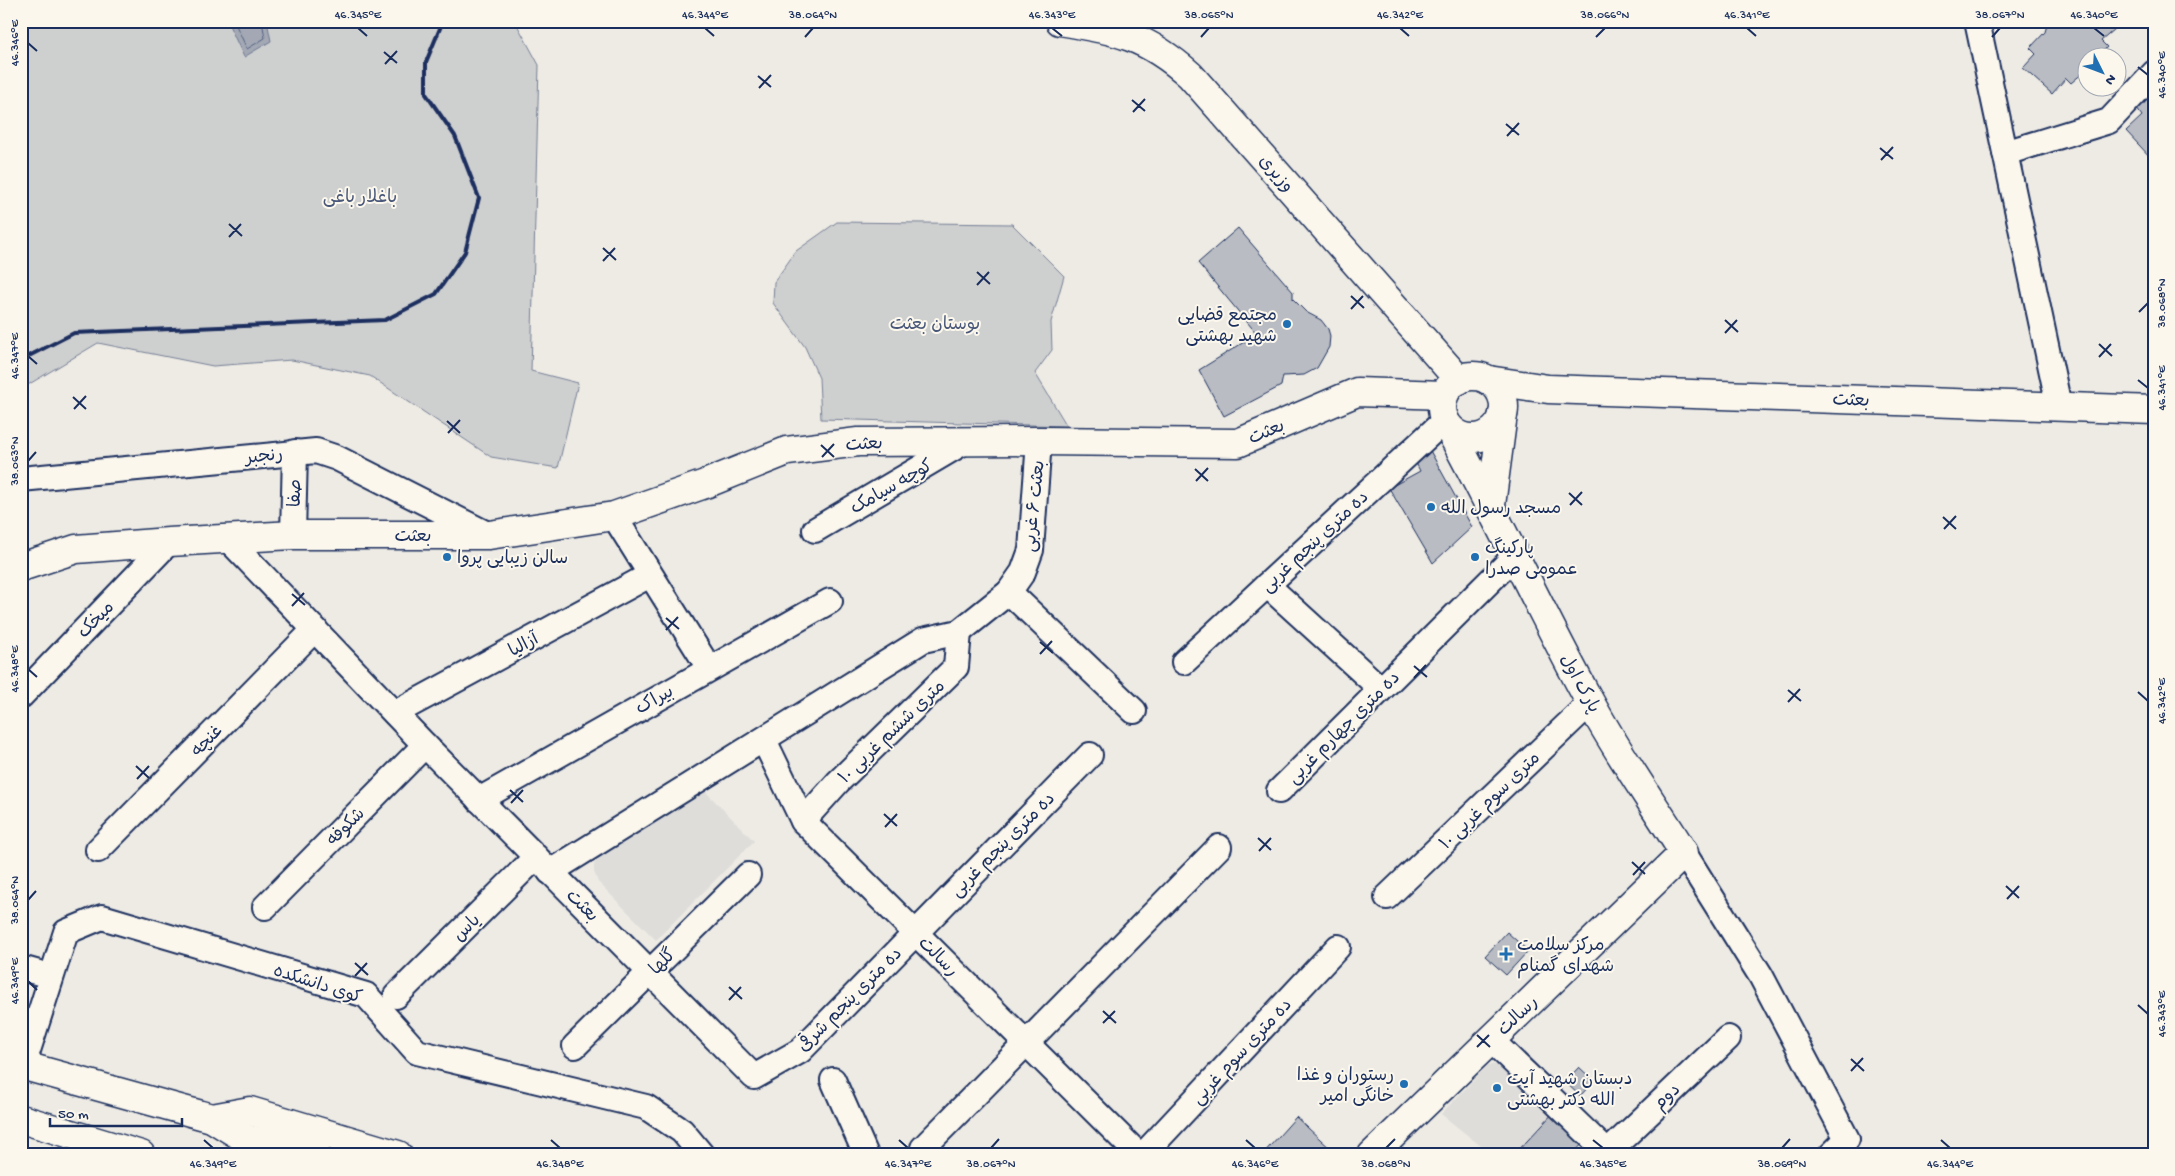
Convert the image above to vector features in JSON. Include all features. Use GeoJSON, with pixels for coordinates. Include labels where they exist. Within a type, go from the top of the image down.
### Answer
{"type":"FeatureCollection","features":[{"type":"Feature","properties":{"kind":"main road","name":"وزیری"},"geometry":{"type":"LineString","coordinates":[[1060,21],[1114,30],[1145,42],[1167,55],[1190,75],[1449,405]]}},
{"type":"Feature","properties":{"kind":"main road"},"geometry":{"type":"LineString","coordinates":[[1491,505],[1503,414],[1501,395],[1488,380],[1479,377],[1449,405],[1464,437],[1474,438],[1485,436],[1493,431],[1503,414],[1548,389]]}},
{"type":"Feature","properties":{"kind":"main road","name":"بعثت"},"geometry":{"type":"LineString","coordinates":[[1488,380],[1548,389],[2154,410]]}},
{"type":"Feature","properties":{"kind":"main road","name":"بعثت"},"geometry":{"type":"LineString","coordinates":[[21,568],[76,550],[169,542],[293,534],[489,535],[614,516],[705,484],[787,451],[858,442],[1238,443],[1356,392],[1449,405]]}},
{"type":"Feature","properties":{"kind":"main road","name":"پارک اول"},"geometry":{"type":"LineString","coordinates":[[1449,405],[1514,557],[1590,703],[1684,853]]}},
{"type":"Feature","properties":{"kind":"main road","name":"رسالت"},"geometry":{"type":"LineString","coordinates":[[1372,1155],[1684,853]]}},
{"type":"Feature","properties":{"kind":"main road"},"geometry":{"type":"LineString","coordinates":[[22,1066],[212,1118],[246,1139],[316,1155]]}},
{"type":"Feature","properties":{"kind":"main road"},"geometry":{"type":"LineString","coordinates":[[212,1118],[250,1111],[398,1155]]}},
{"type":"Feature","properties":{"kind":"main road"},"geometry":{"type":"LineString","coordinates":[[21,1118],[141,1155]]}},
{"type":"Feature","properties":{"kind":"street"},"geometry":{"type":"LineString","coordinates":[[1977,21],[2058,406]]}},
{"type":"Feature","properties":{"kind":"street"},"geometry":{"type":"LineString","coordinates":[[2005,152],[2109,121],[2154,73]]}},
{"type":"Feature","properties":{"kind":"street","name":"ده متری پنجم غربی"},"geometry":{"type":"LineString","coordinates":[[1184,662],[1267,585],[1449,405]]}},
{"type":"Feature","properties":{"kind":"street","name":"کوچه سیامک"},"geometry":{"type":"LineString","coordinates":[[815,530],[966,441]]}},
{"type":"Feature","properties":{"kind":"street","name":"بعثت ۶ غربی"},"geometry":{"type":"LineString","coordinates":[[960,632],[1009,592],[1024,572],[1031,550],[1039,441]]}},
{"type":"Feature","properties":{"kind":"street","name":"رنجبر"},"geometry":{"type":"LineString","coordinates":[[21,479],[316,451],[337,458],[489,535]]}},
{"type":"Feature","properties":{"kind":"street","name":"صفا"},"geometry":{"type":"LineString","coordinates":[[293,534],[295,452]]}},
{"type":"Feature","properties":{"kind":"street"},"geometry":{"type":"LineString","coordinates":[[614,516],[709,668]]}},
{"type":"Feature","properties":{"kind":"street","name":"بعثت"},"geometry":{"type":"LineString","coordinates":[[226,538],[425,746],[754,1077]]}},
{"type":"Feature","properties":{"kind":"street","name":"میخک"},"geometry":{"type":"LineString","coordinates":[[21,696],[169,542]]}},
{"type":"Feature","properties":{"kind":"street","name":"ده متری چهارم غربی"},"geometry":{"type":"LineString","coordinates":[[1279,791],[1514,557]]}},
{"type":"Feature","properties":{"kind":"street","name":"آزالیا"},"geometry":{"type":"LineString","coordinates":[[395,713],[650,575]]}},
{"type":"Feature","properties":{"kind":"street"},"geometry":{"type":"LineString","coordinates":[[1267,585],[1381,689]]}},
{"type":"Feature","properties":{"kind":"street"},"geometry":{"type":"LineString","coordinates":[[1009,592],[1134,711]]}},
{"type":"Feature","properties":{"kind":"street","name":"بیراک"},"geometry":{"type":"LineString","coordinates":[[479,800],[830,601]]}},
{"type":"Feature","properties":{"kind":"street","name":"غنچه"},"geometry":{"type":"LineString","coordinates":[[98,850],[315,629]]}},
{"type":"Feature","properties":{"kind":"street"},"geometry":{"type":"LineString","coordinates":[[543,865],[764,740],[924,640],[960,632]]}},
{"type":"Feature","properties":{"kind":"street","name":"۱۰ متری ششم غربی"},"geometry":{"type":"LineString","coordinates":[[803,821],[838,782],[956,667],[960,632]]}},
{"type":"Feature","properties":{"kind":"street","name":"۱۰ متری سوم غربی"},"geometry":{"type":"LineString","coordinates":[[1387,897],[1590,703]]}},
{"type":"Feature","properties":{"kind":"street","name":"رسالت"},"geometry":{"type":"LineString","coordinates":[[764,740],[803,821],[1139,1155]]}},
{"type":"Feature","properties":{"kind":"street","name":"شکوفه"},"geometry":{"type":"LineString","coordinates":[[265,906],[425,746]]}},
{"type":"Feature","properties":{"kind":"street","name":"ده متری پنجم غربی"},"geometry":{"type":"LineString","coordinates":[[915,932],[1090,755]]}},
{"type":"Feature","properties":{"kind":"street"},"geometry":{"type":"LineString","coordinates":[[923,1148],[1219,847]]}},
{"type":"Feature","properties":{"kind":"street"},"geometry":{"type":"LineString","coordinates":[[1684,853],[1761,976],[1839,1147]]}},
{"type":"Feature","properties":{"kind":"street","name":"یاس"},"geometry":{"type":"LineString","coordinates":[[396,996],[543,865]]}},
{"type":"Feature","properties":{"kind":"street","name":"گلها"},"geometry":{"type":"LineString","coordinates":[[575,1046],[748,875]]}},
{"type":"Feature","properties":{"kind":"street","name":"کوی دانشکده"},"geometry":{"type":"LineString","coordinates":[[22,1066],[66,932],[102,917],[366,995],[417,1052],[646,1107],[682,1131],[702,1155]]}},
{"type":"Feature","properties":{"kind":"street","name":"ده متری پنجم شرقی"},"geometry":{"type":"LineString","coordinates":[[754,1077],[800,1051],[915,932]]}},
{"type":"Feature","properties":{"kind":"street","name":"ده متری سوم غربی"},"geometry":{"type":"LineString","coordinates":[[1143,1155],[1338,947]]}},
{"type":"Feature","properties":{"kind":"street"},"geometry":{"type":"LineString","coordinates":[[21,968],[50,976]]}},
{"type":"Feature","properties":{"kind":"street","name":"دوم"},"geometry":{"type":"LineString","coordinates":[[1607,1154],[1728,1038]]}},
{"type":"Feature","properties":{"kind":"street"},"geometry":{"type":"LineString","coordinates":[[1491,1040],[1607,1154]]}},
{"type":"Feature","properties":{"kind":"street"},"geometry":{"type":"LineString","coordinates":[[833,1080],[866,1155]]}},
{"type":"Feature","properties":{"kind":"shaded area"},"geometry":{"type":"Polygon","coordinates":[[[702,788],[754,841],[656,940],[598,882],[594,872],[594,865],[600,851],[702,788]]]}},
{"type":"Feature","properties":{"kind":"shaded area","name":"دبستان شهید آیت الله دکتر بهشتی"},"geometry":{"type":"Polygon","coordinates":[[[1501,1064],[1555,1111],[1572,1155],[1492,1155],[1441,1114],[1488,1065],[1501,1064]]]}},
{"type":"Feature","properties":{"kind":"green space","name":"باغلار باغی"},"geometry":{"type":"Polygon","coordinates":[[[21,21],[515,21],[539,65],[531,371],[578,383],[558,468],[491,457],[370,376],[292,360],[213,366],[98,343],[21,389],[21,21]]]}},
{"type":"Feature","properties":{"kind":"green space","name":"بوستان بعثت"},"geometry":{"type":"Polygon","coordinates":[[[837,222],[1012,224],[1064,276],[1051,322],[1052,350],[1035,373],[1067,426],[821,419],[819,378],[805,347],[773,303],[774,282],[796,251],[837,222]]]}},
{"type":"Feature","properties":{"kind":"water"},"geometry":{"type":"Polygon","coordinates":[[[227,21],[267,21],[271,41],[244,57],[227,21]]]}},
{"type":"Feature","properties":{"kind":"building"},"geometry":{"type":"Polygon","coordinates":[[[2048,21],[2108,21],[2115,29],[2101,41],[2106,48],[2078,48],[2078,77],[2071,83],[2066,78],[2052,94],[2023,68],[2036,54],[2030,48],[2045,32],[2048,21]]]}},
{"type":"Feature","properties":{"kind":"building"},"geometry":{"type":"Polygon","coordinates":[[[2154,85],[2154,158],[2152,159],[2126,131],[2142,116],[2137,109],[2148,99],[2154,85]]]}},
{"type":"Feature","properties":{"kind":"building","name":"مجتمع قضایی شهید بهشتی"},"geometry":{"type":"Polygon","coordinates":[[[1238,228],[1293,292],[1293,299],[1306,312],[1321,320],[1328,329],[1330,336],[1329,347],[1317,368],[1304,375],[1283,376],[1281,386],[1224,416],[1199,370],[1257,334],[1198,263],[1238,228]]]}},
{"type":"Feature","properties":{"kind":"building","name":"مسجد رسول الله"},"geometry":{"type":"Polygon","coordinates":[[[1428,447],[1472,527],[1433,563],[1389,488],[1420,471],[1413,457],[1428,447]]]}},
{"type":"Feature","properties":{"kind":"building","name":"مرکز سلامت شهدای گمنام"},"geometry":{"type":"Polygon","coordinates":[[[1507,932],[1528,951],[1506,975],[1485,956],[1507,932]]]}},
{"type":"Feature","properties":{"kind":"building"},"geometry":{"type":"Polygon","coordinates":[[[1579,1067],[1594,1081],[1580,1096],[1565,1082],[1579,1067]]]}},
{"type":"Feature","properties":{"kind":"building"},"geometry":{"type":"Polygon","coordinates":[[[1555,1111],[1585,1141],[1572,1155],[1514,1155],[1555,1111]]]}},
{"type":"Feature","properties":{"kind":"building"},"geometry":{"type":"Polygon","coordinates":[[[1296,1117],[1332,1150],[1328,1155],[1262,1155],[1296,1117]]]}},
{"type":"Feature","properties":{"kind":"railway"},"geometry":{"type":"LineString","coordinates":[[21,360],[74,333],[385,320],[436,294],[465,252],[479,198],[455,136],[426,94],[426,62],[443,21]]}},
{"type":"Feature","properties":{"kind":"place","name":"مجتمع قضایی شهید بهشتی"},"geometry":{"type":"Point","coordinates":[1287,324]}},
{"type":"Feature","properties":{"kind":"place","name":"مسجد رسول الله"},"geometry":{"type":"Point","coordinates":[1431,507]}},
{"type":"Feature","properties":{"kind":"place","name":"سالن زيبايى پروا"},"geometry":{"type":"Point","coordinates":[447,557]}},
{"type":"Feature","properties":{"kind":"place","name":"پارکینگ عمومی صدرا"},"geometry":{"type":"Point","coordinates":[1475,557]}},
{"type":"Feature","properties":{"kind":"place","name":"مرکز سلامت شهدای گمنام"},"geometry":{"type":"Point","coordinates":[1506,954]}},
{"type":"Feature","properties":{"kind":"place","name":"رستوران و غذا خانگی امیر"},"geometry":{"type":"Point","coordinates":[1404,1084]}},
{"type":"Feature","properties":{"kind":"place","name":"دبستان شهید آیت الله دکتر بهشتی"},"geometry":{"type":"Point","coordinates":[1497,1088]}}]}
